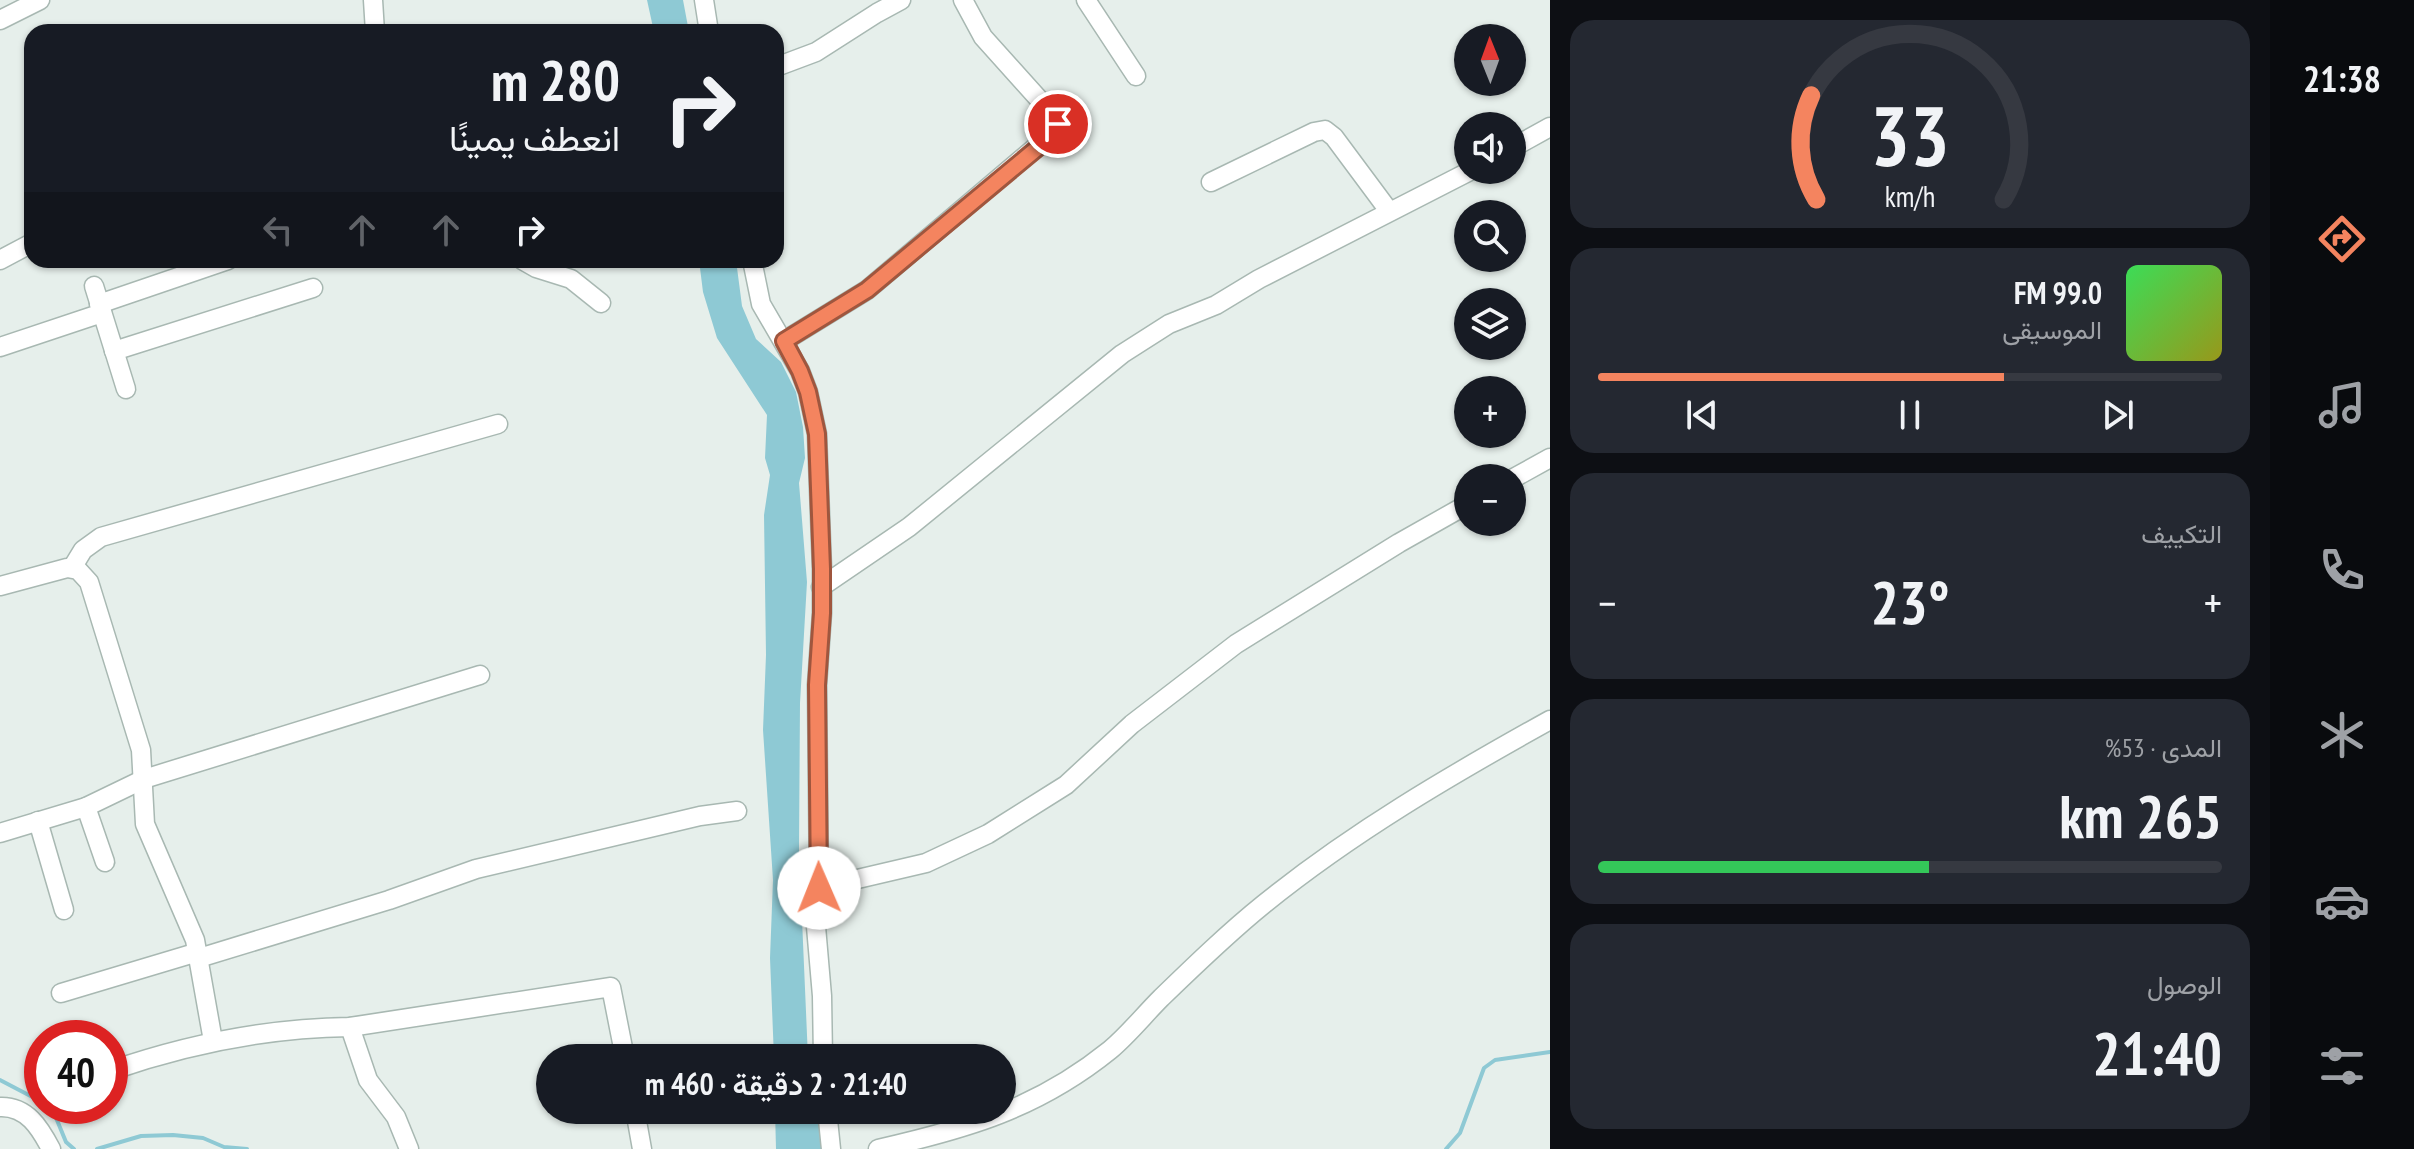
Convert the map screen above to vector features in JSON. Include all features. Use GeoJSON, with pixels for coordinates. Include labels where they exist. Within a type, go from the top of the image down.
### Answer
{"type":"FeatureCollection","features":[{"type":"Feature","properties":{"kind":"street"},"geometry":{"type":"LineString","coordinates":[[0,20],[40,0]]}},
{"type":"Feature","properties":{"kind":"street"},"geometry":{"type":"LineString","coordinates":[[373,0],[374,24]]}},
{"type":"Feature","properties":{"kind":"street"},"geometry":{"type":"LineString","coordinates":[[704,0],[708,24]]}},
{"type":"Feature","properties":{"kind":"street"},"geometry":{"type":"LineString","coordinates":[[784,64],[816,52],[901,0]]}},
{"type":"Feature","properties":{"kind":"street"},"geometry":{"type":"LineString","coordinates":[[784,341],[867,290],[1057,129],[1054,116],[983,37],[963,0]]}},
{"type":"Feature","properties":{"kind":"street"},"geometry":{"type":"LineString","coordinates":[[1086,0],[1136,76]]}},
{"type":"Feature","properties":{"kind":"street"},"geometry":{"type":"LineString","coordinates":[[1526,140],[1550,127]]}},
{"type":"Feature","properties":{"kind":"street"},"geometry":{"type":"LineString","coordinates":[[1211,182],[1314,132],[1325,130],[1334,137],[1389,211]]}},
{"type":"Feature","properties":{"kind":"street"},"geometry":{"type":"LineString","coordinates":[[821,587],[909,527],[1122,354],[1149,336],[1169,324],[1216,305],[1259,279],[1454,179]]}},
{"type":"Feature","properties":{"kind":"street"},"geometry":{"type":"LineString","coordinates":[[0,260],[24,247]]}},
{"type":"Feature","properties":{"kind":"street"},"geometry":{"type":"LineString","coordinates":[[0,347],[98,301],[203,268]]}},
{"type":"Feature","properties":{"kind":"street"},"geometry":{"type":"LineString","coordinates":[[536,268],[571,279],[601,303]]}},
{"type":"Feature","properties":{"kind":"street"},"geometry":{"type":"LineString","coordinates":[[754,268],[761,304],[800,371],[817,434],[822,613],[817,685],[819,888],[815,915],[823,1044]]}},
{"type":"Feature","properties":{"kind":"street"},"geometry":{"type":"LineString","coordinates":[[114,351],[313,288]]}},
{"type":"Feature","properties":{"kind":"street"},"geometry":{"type":"LineString","coordinates":[[98,301],[126,389]]}},
{"type":"Feature","properties":{"kind":"street"},"geometry":{"type":"LineString","coordinates":[[72,568],[88,545],[108,535],[498,424]]}},
{"type":"Feature","properties":{"kind":"street"},"geometry":{"type":"LineString","coordinates":[[1526,471],[1550,458]]}},
{"type":"Feature","properties":{"kind":"street"},"geometry":{"type":"LineString","coordinates":[[819,888],[926,863],[988,834],[1066,785],[1132,724],[1236,644],[1454,512]]}},
{"type":"Feature","properties":{"kind":"street"},"geometry":{"type":"LineString","coordinates":[[0,586],[72,568],[82,573],[89,582],[138,739],[144,779],[145,824],[156,855],[183,909],[198,955],[213,1041]]}},
{"type":"Feature","properties":{"kind":"street"},"geometry":{"type":"LineString","coordinates":[[0,833],[86,807],[144,779],[480,675]]}},
{"type":"Feature","properties":{"kind":"street"},"geometry":{"type":"LineString","coordinates":[[878,1149],[954,1132],[996,1118],[1080,1071],[1112,1048],[1194,966],[1264,904],[1373,824],[1448,777],[1550,720]]}},
{"type":"Feature","properties":{"kind":"street"},"geometry":{"type":"LineString","coordinates":[[86,807],[105,862]]}},
{"type":"Feature","properties":{"kind":"street"},"geometry":{"type":"LineString","coordinates":[[61,993],[389,900],[476,869],[700,816],[737,811]]}},
{"type":"Feature","properties":{"kind":"street"},"geometry":{"type":"LineString","coordinates":[[38,821],[64,910]]}},
{"type":"Feature","properties":{"kind":"street"},"geometry":{"type":"LineString","coordinates":[[128,1065],[213,1041],[309,1027],[350,1027],[611,987],[622,1044]]}},
{"type":"Feature","properties":{"kind":"street"},"geometry":{"type":"LineString","coordinates":[[350,1027],[368,1080],[396,1117],[409,1149]]}},
{"type":"Feature","properties":{"kind":"street"},"geometry":{"type":"LineString","coordinates":[[0,1107],[24,1109]]}},
{"type":"Feature","properties":{"kind":"street"},"geometry":{"type":"LineString","coordinates":[[40,1124],[51,1149]]}},
{"type":"Feature","properties":{"kind":"street"},"geometry":{"type":"LineString","coordinates":[[638,1124],[642,1149]]}},
{"type":"Feature","properties":{"kind":"street"},"geometry":{"type":"LineString","coordinates":[[828,1124],[831,1149]]}},
{"type":"Feature","properties":{"kind":"water"},"geometry":{"type":"Polygon","coordinates":[[[647,0],[683,0],[688,24],[652,24],[647,0]]]}},
{"type":"Feature","properties":{"kind":"water"},"geometry":{"type":"Polygon","coordinates":[[[700,268],[737,268],[742,306],[756,339],[781,362],[796,392],[803,427],[805,458],[799,483],[807,582],[800,703],[799,850],[807,1044],[773,1044],[770,958],[773,880],[763,730],[766,655],[764,515],[770,475],[765,458],[767,415],[717,338],[703,292],[700,268]]]}},
{"type":"Feature","properties":{"kind":"water"},"geometry":{"type":"Polygon","coordinates":[[[775,1124],[818,1124],[825,1149],[776,1149],[775,1124]]]}},
{"type":"Feature","properties":{"kind":"waterway"},"geometry":{"type":"LineString","coordinates":[[1446,1149],[1460,1133],[1484,1068],[1495,1060],[1550,1052]]}},
{"type":"Feature","properties":{"kind":"waterway"},"geometry":{"type":"LineString","coordinates":[[0,1080],[24,1093]]}},
{"type":"Feature","properties":{"kind":"waterway"},"geometry":{"type":"LineString","coordinates":[[59,1124],[66,1142],[74,1149]]}},
{"type":"Feature","properties":{"kind":"waterway"},"geometry":{"type":"LineString","coordinates":[[97,1149],[141,1136],[173,1135],[203,1138],[224,1147],[247,1149]]}},
{"type":"Feature","properties":{"kind":"route"},"geometry":{"type":"LineString","coordinates":[[819,888],[817,685],[822,569],[817,434],[808,392],[784,341],[867,290],[1053,135],[1058,124]]}}]}
